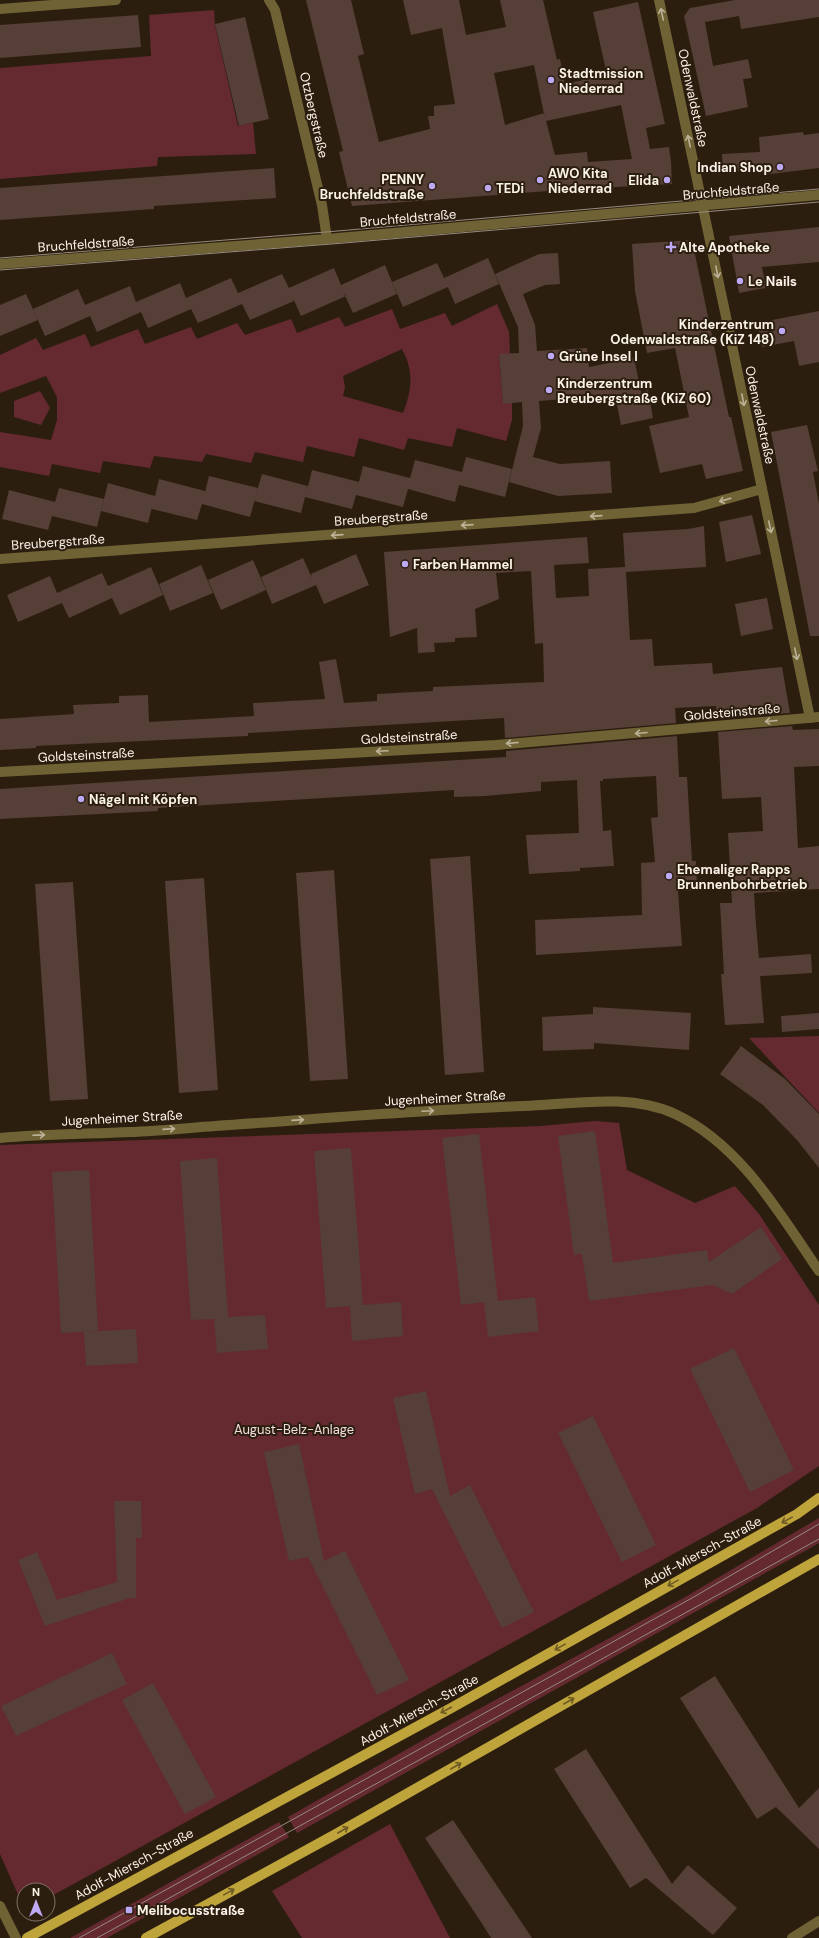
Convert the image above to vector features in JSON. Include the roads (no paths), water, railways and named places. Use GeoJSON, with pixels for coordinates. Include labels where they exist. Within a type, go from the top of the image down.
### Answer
{"type":"FeatureCollection","features":[{"type":"Feature","properties":{"kind":"main road","name":"Adolf-Miersch-Straße"},"geometry":{"type":"LineString","coordinates":[[27,1938],[453,1707],[796,1514],[819,1498]]}},
{"type":"Feature","properties":{"kind":"main road"},"geometry":{"type":"LineString","coordinates":[[146,1938],[330,1837],[819,1559]]}},
{"type":"Feature","properties":{"kind":"street"},"geometry":{"type":"LineString","coordinates":[[0,8],[116,0]]}},
{"type":"Feature","properties":{"kind":"street","name":"Otzbergstraße"},"geometry":{"type":"LineString","coordinates":[[269,0],[276,10],[322,205],[327,239]]}},
{"type":"Feature","properties":{"kind":"street","name":"Odenwaldstraße"},"geometry":{"type":"LineString","coordinates":[[659,0],[762,489],[814,718]]}},
{"type":"Feature","properties":{"kind":"street","name":"Bruchfeldstraße"},"geometry":{"type":"LineString","coordinates":[[0,264],[327,239],[703,207],[819,195]]}},
{"type":"Feature","properties":{"kind":"street","name":"Breubergstraße"},"geometry":{"type":"LineString","coordinates":[[0,559],[694,508],[762,489]]}},
{"type":"Feature","properties":{"kind":"street","name":"Goldsteinstraße"},"geometry":{"type":"LineString","coordinates":[[0,772],[496,745],[814,718]]}},
{"type":"Feature","properties":{"kind":"street","name":"Jugenheimer Straße"},"geometry":{"type":"LineString","coordinates":[[0,1138],[133,1132],[406,1112],[589,1103],[630,1104],[655,1107],[674,1114],[695,1125],[716,1140],[756,1182],[819,1271]]}},
{"type":"Feature","properties":{"kind":"street"},"geometry":{"type":"LineString","coordinates":[[0,1906],[16,1938]]}},
{"type":"Feature","properties":{"kind":"street"},"geometry":{"type":"LineString","coordinates":[[792,1938],[819,1921]]}},
{"type":"Feature","properties":{"kind":"tram line"},"geometry":{"type":"LineString","coordinates":[[0,258],[326,232],[819,189]]}},
{"type":"Feature","properties":{"kind":"tram line"},"geometry":{"type":"LineString","coordinates":[[0,270],[344,243],[819,202]]}},
{"type":"Feature","properties":{"kind":"tram line"},"geometry":{"type":"LineString","coordinates":[[79,1938],[692,1598],[819,1524]]}},
{"type":"Feature","properties":{"kind":"tram line"},"geometry":{"type":"LineString","coordinates":[[97,1938],[819,1539]]}},
{"type":"Feature","properties":{"kind":"place","name":"Stadtmission Niederrad"},"geometry":{"type":"Point","coordinates":[551,80]}},
{"type":"Feature","properties":{"kind":"place","name":"Indian Shop"},"geometry":{"type":"Point","coordinates":[780,167]}},
{"type":"Feature","properties":{"kind":"place","name":"AWO Kita Niederrad"},"geometry":{"type":"Point","coordinates":[540,180]}},
{"type":"Feature","properties":{"kind":"place","name":"Elida"},"geometry":{"type":"Point","coordinates":[667,180]}},
{"type":"Feature","properties":{"kind":"place","name":"PENNY Bruchfeldstraße"},"geometry":{"type":"Point","coordinates":[432,186]}},
{"type":"Feature","properties":{"kind":"place","name":"TEDi"},"geometry":{"type":"Point","coordinates":[488,188]}},
{"type":"Feature","properties":{"kind":"place","name":"Alte Apotheke"},"geometry":{"type":"Point","coordinates":[671,247]}},
{"type":"Feature","properties":{"kind":"place","name":"Le Nails"},"geometry":{"type":"Point","coordinates":[740,281]}},
{"type":"Feature","properties":{"kind":"place","name":"Kinderzentrum Odenwaldstraße (KiZ 148)"},"geometry":{"type":"Point","coordinates":[782,331]}},
{"type":"Feature","properties":{"kind":"place","name":"Grüne Insel I"},"geometry":{"type":"Point","coordinates":[551,356]}},
{"type":"Feature","properties":{"kind":"place","name":"Kinderzentrum Breubergstraße (KiZ 60)"},"geometry":{"type":"Point","coordinates":[549,390]}},
{"type":"Feature","properties":{"kind":"place","name":"Farben Hammel"},"geometry":{"type":"Point","coordinates":[405,564]}},
{"type":"Feature","properties":{"kind":"place","name":"Nägel mit Köpfen"},"geometry":{"type":"Point","coordinates":[81,799]}},
{"type":"Feature","properties":{"kind":"place","name":"Ehemaliger Rapps Brunnenbohrbetrieb"},"geometry":{"type":"Point","coordinates":[669,876]}},
{"type":"Feature","properties":{"kind":"place","name":"Melibocusstraße"},"geometry":{"type":"Point","coordinates":[129,1910]}},
{"type":"Feature","properties":{"kind":"park label","name":"August-Belz-Anlage"},"geometry":{"type":"Point","coordinates":[294,1429]}}]}
